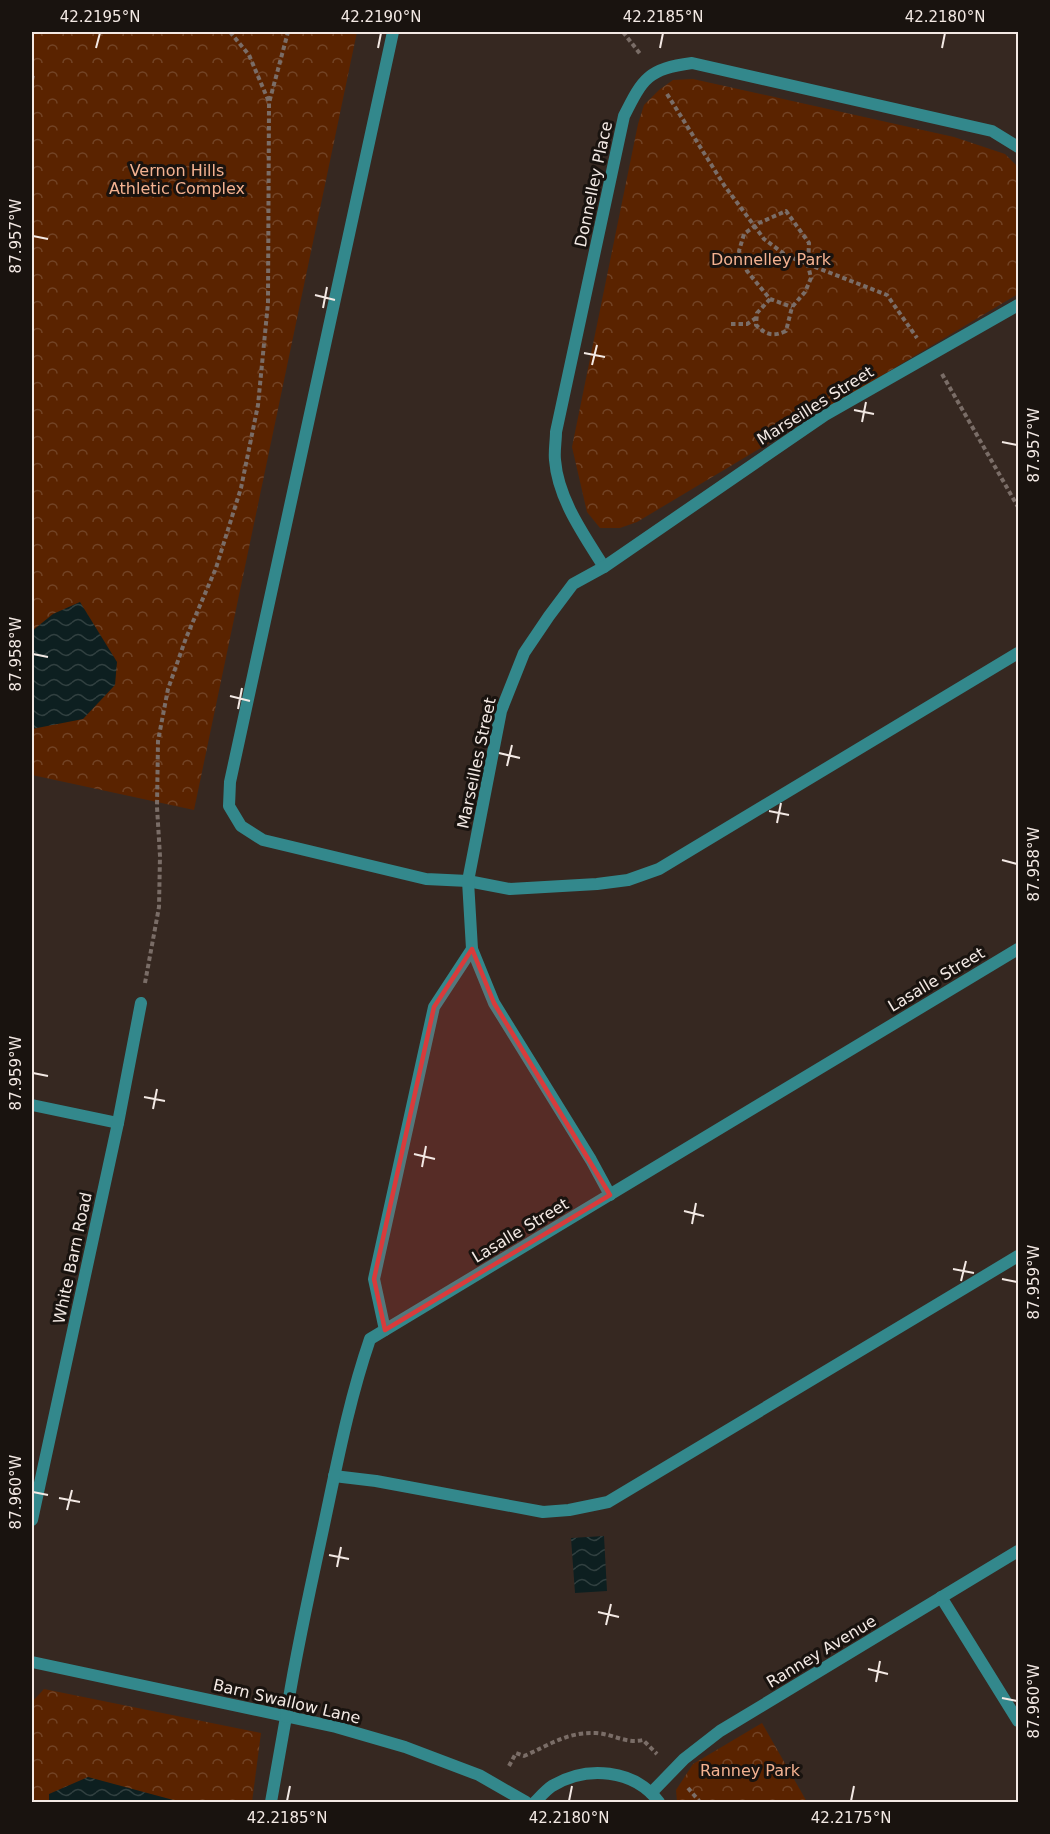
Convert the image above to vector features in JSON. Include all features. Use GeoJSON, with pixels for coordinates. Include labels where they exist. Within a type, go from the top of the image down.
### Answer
{"type":"FeatureCollection","features":[{"type":"Feature","properties":{"kind":"street"},"geometry":{"type":"LineString","coordinates":[[393,32],[230,782],[229,806],[242,826],[263,840],[426,879],[468,881],[510,889],[579,886],[628,880],[659,869],[1018,653]]}},
{"type":"Feature","properties":{"kind":"street"},"geometry":{"type":"LineString","coordinates":[[654,73],[670,66],[692,63],[992,131],[1018,147]]}},
{"type":"Feature","properties":{"kind":"street","name":"Donnelley Place"},"geometry":{"type":"LineString","coordinates":[[604,567],[581,530],[561,488],[555,461],[556,432],[624,116],[639,86],[654,73]]}},
{"type":"Feature","properties":{"kind":"street","name":"Marseilles Street"},"geometry":{"type":"LineString","coordinates":[[610,1195],[591,1160],[494,1003],[472,950],[468,881],[501,711],[524,653],[573,584],[604,567],[825,415],[1018,305]]}},
{"type":"Feature","properties":{"kind":"street","name":"Lasalle Street"},"geometry":{"type":"LineString","coordinates":[[271,1803],[292,1678],[334,1476],[358,1374],[370,1340],[1018,949]]}},
{"type":"Feature","properties":{"kind":"street"},"geometry":{"type":"LineString","coordinates":[[385,1330],[374,1279],[434,1007],[472,950]]}},
{"type":"Feature","properties":{"kind":"street","name":"White Barn Road"},"geometry":{"type":"LineString","coordinates":[[32,1520],[118,1123],[141,1003]]}},
{"type":"Feature","properties":{"kind":"street"},"geometry":{"type":"LineString","coordinates":[[32,1105],[118,1123]]}},
{"type":"Feature","properties":{"kind":"street"},"geometry":{"type":"LineString","coordinates":[[334,1476],[375,1481],[543,1512],[569,1510],[608,1502],[1018,1256]]}},
{"type":"Feature","properties":{"kind":"street","name":"Ranney Avenue"},"geometry":{"type":"LineString","coordinates":[[655,1798],[684,1760],[720,1731],[1018,1551]]}},
{"type":"Feature","properties":{"kind":"street"},"geometry":{"type":"LineString","coordinates":[[941,1597],[1018,1722]]}},
{"type":"Feature","properties":{"kind":"street","name":"Barn Swallow Lane"},"geometry":{"type":"LineString","coordinates":[[32,1662],[336,1727],[405,1747],[479,1775],[526,1803]]}},
{"type":"Feature","properties":{"kind":"street"},"geometry":{"type":"LineString","coordinates":[[535,1803],[551,1787],[575,1775],[602,1772],[628,1778],[655,1798]]}},
{"type":"Feature","properties":{"kind":"path"},"geometry":{"type":"LineString","coordinates":[[230,32],[249,55],[269,103]]}},
{"type":"Feature","properties":{"kind":"path"},"geometry":{"type":"LineString","coordinates":[[141,1003],[159,907],[158,741],[168,689],[186,638],[216,568],[241,488],[258,405],[268,303],[269,103],[288,32]]}},
{"type":"Feature","properties":{"kind":"path"},"geometry":{"type":"LineString","coordinates":[[623,32],[654,73],[724,185],[764,239],[787,256],[846,277],[887,295],[930,355],[1018,507]]}},
{"type":"Feature","properties":{"kind":"path"},"geometry":{"type":"LineString","coordinates":[[771,299],[757,313],[756,326],[763,333],[776,336],[786,331],[792,307],[805,292],[812,278],[808,265],[809,243],[786,211],[744,234],[740,251],[747,271],[771,299],[792,307]]}},
{"type":"Feature","properties":{"kind":"path"},"geometry":{"type":"LineString","coordinates":[[731,324],[747,324],[756,318]]}},
{"type":"Feature","properties":{"kind":"highlighted area"},"geometry":{"type":"Polygon","coordinates":[[[472,949],[494,1003],[610,1195],[385,1330],[374,1279],[434,1007],[472,949]]]}},
{"type":"Feature","properties":{"kind":"green space","name":"Vernon Hills Athletic Complex"},"geometry":{"type":"Polygon","coordinates":[[[32,32],[357,32],[194,810],[32,775],[32,32]]]}},
{"type":"Feature","properties":{"kind":"green space","name":"Donnelley Park"},"geometry":{"type":"Polygon","coordinates":[[[693,79],[954,137],[1005,154],[1018,167],[1018,294],[637,522],[620,528],[600,528],[587,512],[572,447],[638,124],[644,105],[659,90],[673,80],[693,79]]]}},
{"type":"Feature","properties":{"kind":"green space"},"geometry":{"type":"Polygon","coordinates":[[[44,1689],[261,1733],[252,1802],[32,1802],[32,1702],[44,1689]]]}},
{"type":"Feature","properties":{"kind":"green space","name":"Ranney Park"},"geometry":{"type":"Polygon","coordinates":[[[762,1723],[807,1802],[677,1802],[676,1790],[693,1764],[762,1723]]]}},
{"type":"Feature","properties":{"kind":"water"},"geometry":{"type":"Polygon","coordinates":[[[80,602],[117,662],[115,685],[83,719],[32,729],[32,631],[53,614],[80,602]]]}},
{"type":"Feature","properties":{"kind":"water"},"geometry":{"type":"Polygon","coordinates":[[[604,1536],[607,1591],[575,1593],[571,1538],[604,1536]]]}},
{"type":"Feature","properties":{"kind":"water"},"geometry":{"type":"Polygon","coordinates":[[[88,1777],[177,1802],[49,1802],[49,1794],[88,1777]]]}}]}
